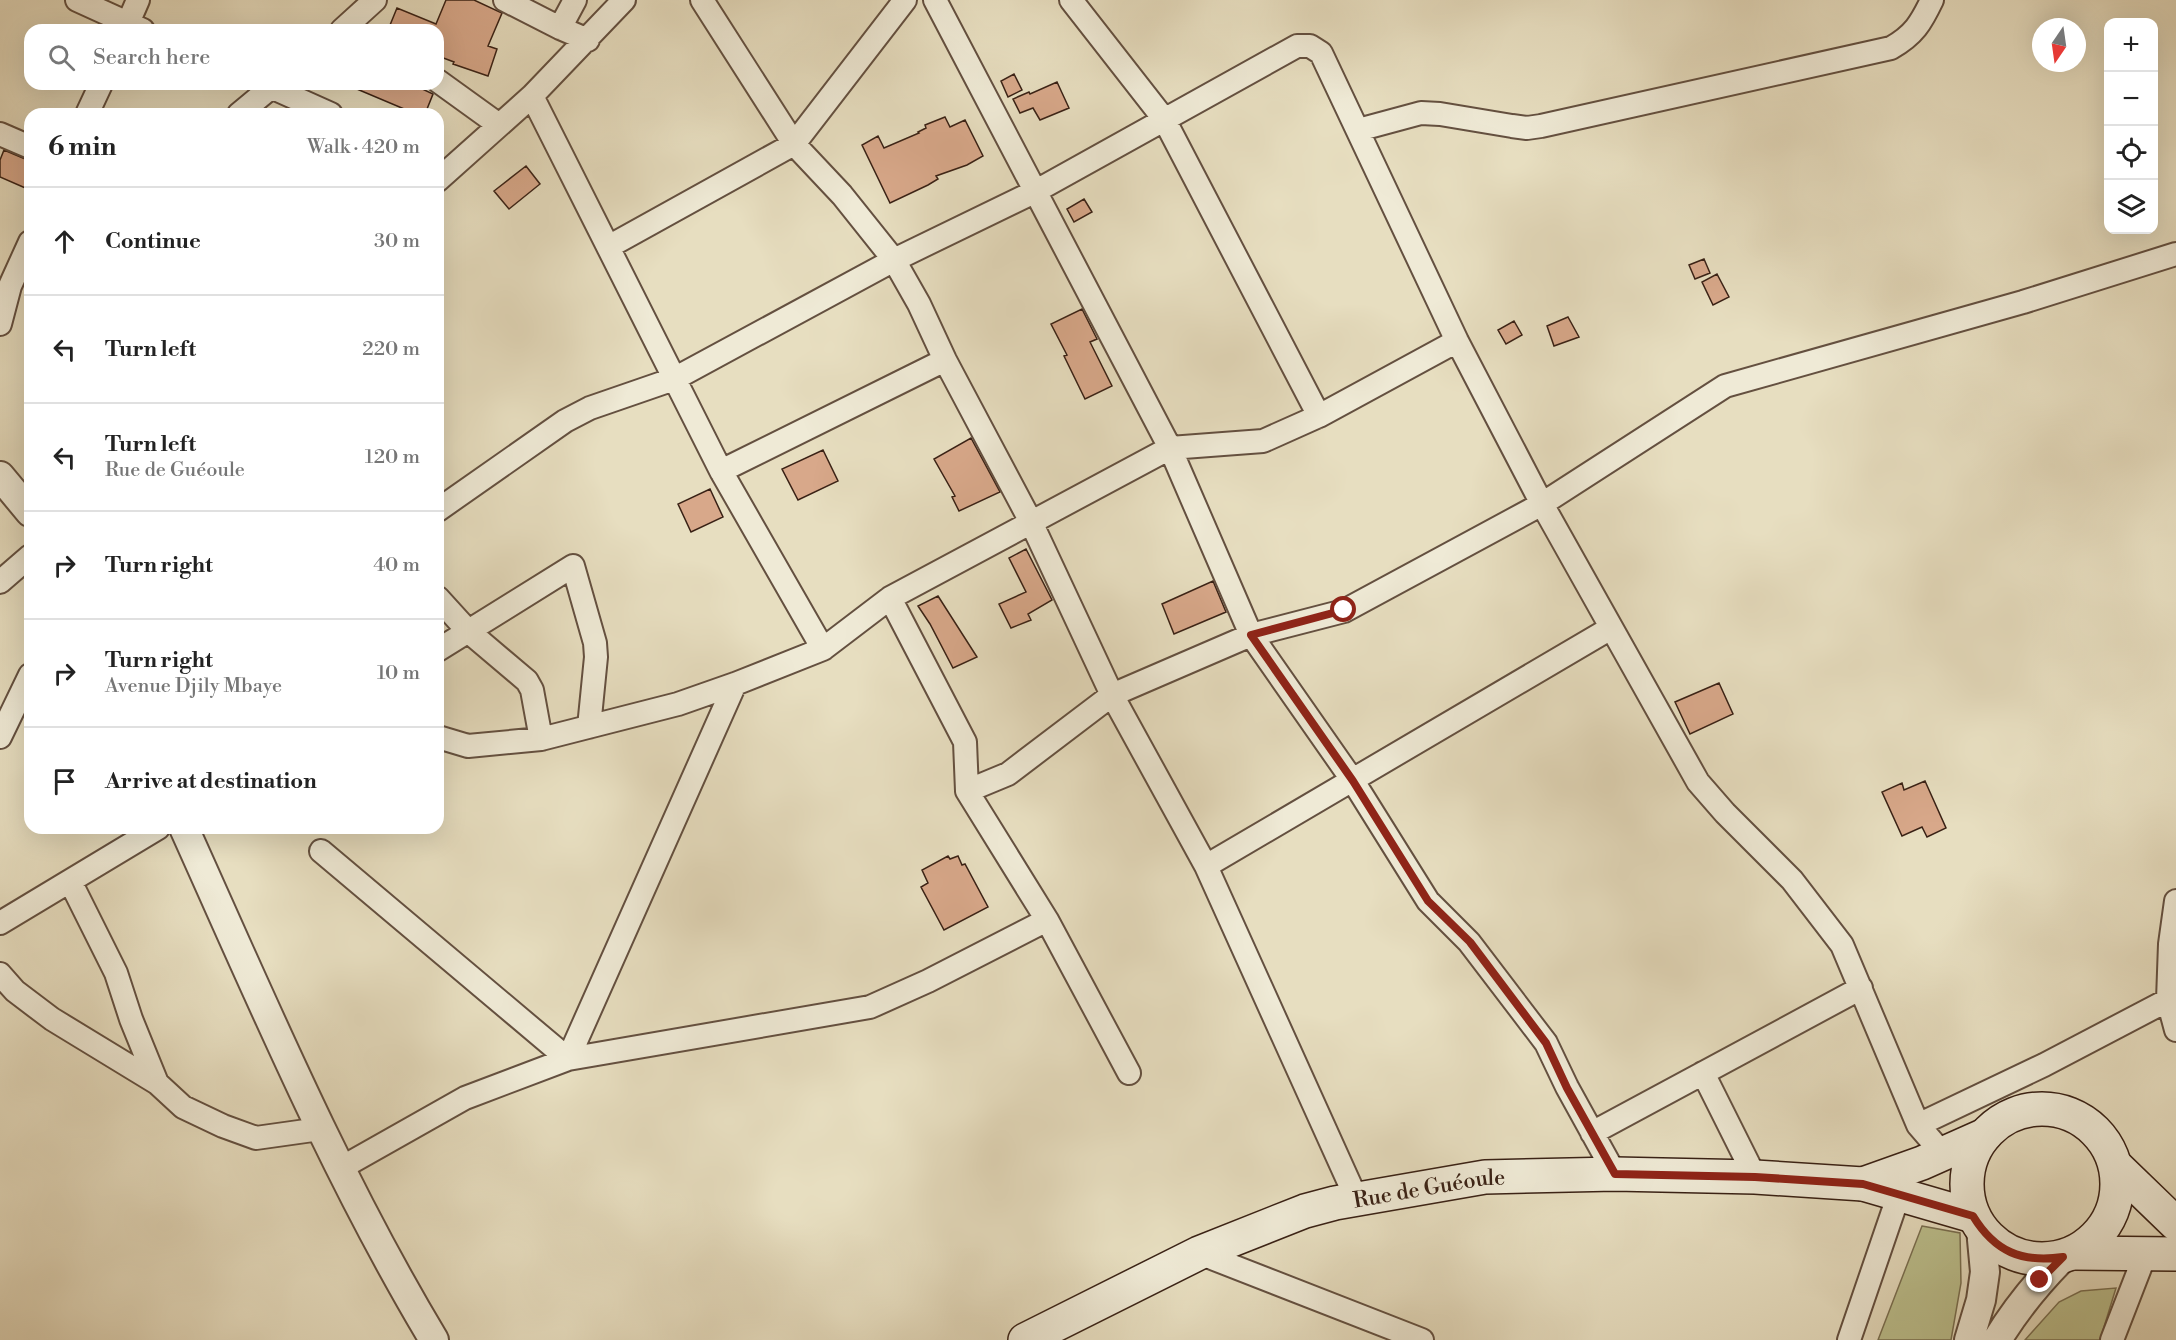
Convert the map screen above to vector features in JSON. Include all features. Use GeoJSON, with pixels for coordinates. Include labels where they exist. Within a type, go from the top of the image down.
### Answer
{"type":"FeatureCollection","features":[{"type":"Feature","properties":{"kind":"main road"},"geometry":{"type":"LineString","coordinates":[[2068,1255],[2091,1242],[2105,1227],[2115,1208],[2118,1188],[2116,1166],[2105,1141],[2085,1122],[2060,1111],[2032,1109],[2006,1118],[1985,1135],[1973,1153],[1967,1174],[1967,1195],[1977,1222],[1994,1242],[2009,1252],[2026,1258],[2045,1260],[2068,1255],[2161,1255]]}},
{"type":"Feature","properties":{"kind":"main road","name":"Rue de Guéoule"},"geometry":{"type":"LineString","coordinates":[[1863,1184],[1943,1154],[1985,1135]]}},
{"type":"Feature","properties":{"kind":"main road"},"geometry":{"type":"LineString","coordinates":[[2116,1166],[2169,1220],[2176,1224]]}},
{"type":"Feature","properties":{"kind":"main road","name":"Rue de Guéoule"},"geometry":{"type":"LineString","coordinates":[[1024,1340],[1199,1253],[1305,1211],[1485,1177],[1615,1174],[1755,1177],[1863,1184],[1899,1194],[1977,1222]]}},
{"type":"Feature","properties":{"kind":"street"},"geometry":{"type":"LineString","coordinates":[[77,0],[124,24]]}},
{"type":"Feature","properties":{"kind":"street"},"geometry":{"type":"LineString","coordinates":[[133,24],[138,0]]}},
{"type":"Feature","properties":{"kind":"street"},"geometry":{"type":"LineString","coordinates":[[356,24],[375,0]]}},
{"type":"Feature","properties":{"kind":"street"},"geometry":{"type":"LineString","coordinates":[[505,0],[588,40]]}},
{"type":"Feature","properties":{"kind":"street"},"geometry":{"type":"LineString","coordinates":[[560,28],[575,0]]}},
{"type":"Feature","properties":{"kind":"street"},"geometry":{"type":"LineString","coordinates":[[444,169],[532,96],[624,0]]}},
{"type":"Feature","properties":{"kind":"street"},"geometry":{"type":"LineString","coordinates":[[702,0],[794,144],[842,195],[894,260],[919,304],[945,360],[1031,522],[1112,695],[1206,866],[1357,1200]]}},
{"type":"Feature","properties":{"kind":"street"},"geometry":{"type":"LineString","coordinates":[[608,247],[794,144],[905,0]]}},
{"type":"Feature","properties":{"kind":"street"},"geometry":{"type":"LineString","coordinates":[[935,0],[1170,448],[1251,635],[1353,781],[1428,901],[1470,942],[1546,1043],[1567,1088],[1615,1174]]}},
{"type":"Feature","properties":{"kind":"street"},"geometry":{"type":"LineString","coordinates":[[1071,0],[1164,119],[1319,416]]}},
{"type":"Feature","properties":{"kind":"street"},"geometry":{"type":"LineString","coordinates":[[1358,130],[1421,113],[1527,128],[1541,126],[1891,48],[1907,39],[1920,24],[1932,0]]}},
{"type":"Feature","properties":{"kind":"street"},"geometry":{"type":"LineString","coordinates":[[444,506],[565,421],[590,408],[674,379],[894,260],[1036,191],[1297,46],[1310,46],[1321,52],[1457,341],[1542,504],[1698,782],[1725,813],[1792,880],[1842,945],[1918,1125],[1943,1154]]}},
{"type":"Feature","properties":{"kind":"street"},"geometry":{"type":"LineString","coordinates":[[444,85],[499,125]]}},
{"type":"Feature","properties":{"kind":"street"},"geometry":{"type":"LineString","coordinates":[[90,108],[98,90]]}},
{"type":"Feature","properties":{"kind":"street"},"geometry":{"type":"LineString","coordinates":[[245,108],[265,90]]}},
{"type":"Feature","properties":{"kind":"street"},"geometry":{"type":"LineString","coordinates":[[281,90],[318,108]]}},
{"type":"Feature","properties":{"kind":"street"},"geometry":{"type":"LineString","coordinates":[[532,96],[721,471],[823,649]]}},
{"type":"Feature","properties":{"kind":"street"},"geometry":{"type":"LineString","coordinates":[[0,134],[24,144]]}},
{"type":"Feature","properties":{"kind":"street"},"geometry":{"type":"LineString","coordinates":[[967,791],[1008,774],[1112,695],[1251,635],[1344,610],[1542,504],[1725,386],[2024,302],[2176,254]]}},
{"type":"Feature","properties":{"kind":"street"},"geometry":{"type":"LineString","coordinates":[[0,324],[10,285],[24,255]]}},
{"type":"Feature","properties":{"kind":"street"},"geometry":{"type":"LineString","coordinates":[[10,285],[24,269]]}},
{"type":"Feature","properties":{"kind":"street"},"geometry":{"type":"LineString","coordinates":[[444,739],[468,746],[542,739],[678,704],[735,684],[823,649],[890,598],[1170,448],[1263,441],[1319,416],[1457,341]]}},
{"type":"Feature","properties":{"kind":"street"},"geometry":{"type":"LineString","coordinates":[[721,471],[945,360]]}},
{"type":"Feature","properties":{"kind":"street"},"geometry":{"type":"LineString","coordinates":[[0,476],[24,505]]}},
{"type":"Feature","properties":{"kind":"street"},"geometry":{"type":"LineString","coordinates":[[0,582],[24,561]]}},
{"type":"Feature","properties":{"kind":"street"},"geometry":{"type":"LineString","coordinates":[[444,646],[573,566],[595,643],[596,657],[589,727]]}},
{"type":"Feature","properties":{"kind":"street"},"geometry":{"type":"LineString","coordinates":[[890,598],[965,742],[967,791],[1047,920],[1129,1073]]}},
{"type":"Feature","properties":{"kind":"street"},"geometry":{"type":"LineString","coordinates":[[444,605],[468,631],[526,681],[532,690],[542,739]]}},
{"type":"Feature","properties":{"kind":"street"},"geometry":{"type":"LineString","coordinates":[[1206,866],[1611,628]]}},
{"type":"Feature","properties":{"kind":"street"},"geometry":{"type":"LineString","coordinates":[[568,1059],[735,684]]}},
{"type":"Feature","properties":{"kind":"street"},"geometry":{"type":"LineString","coordinates":[[0,737],[24,687]]}},
{"type":"Feature","properties":{"kind":"street"},"geometry":{"type":"LineString","coordinates":[[0,923],[148,834]]}},
{"type":"Feature","properties":{"kind":"street"},"geometry":{"type":"LineString","coordinates":[[187,834],[320,1129],[393,1271],[434,1340]]}},
{"type":"Feature","properties":{"kind":"street"},"geometry":{"type":"LineString","coordinates":[[321,850],[568,1059]]}},
{"type":"Feature","properties":{"kind":"street"},"geometry":{"type":"LineString","coordinates":[[70,881],[116,973],[131,1019],[157,1083]]}},
{"type":"Feature","properties":{"kind":"street"},"geometry":{"type":"LineString","coordinates":[[2176,901],[2168,1000],[2176,1030]]}},
{"type":"Feature","properties":{"kind":"street"},"geometry":{"type":"LineString","coordinates":[[341,1168],[465,1098],[568,1059],[870,1007],[938,976],[1047,920]]}},
{"type":"Feature","properties":{"kind":"street"},"geometry":{"type":"LineString","coordinates":[[0,974],[15,992],[52,1019],[157,1083],[183,1107],[222,1126],[256,1138],[320,1129]]}},
{"type":"Feature","properties":{"kind":"street"},"geometry":{"type":"LineString","coordinates":[[1592,1133],[1861,988]]}},
{"type":"Feature","properties":{"kind":"street"},"geometry":{"type":"LineString","coordinates":[[1918,1125],[2044,1065],[2168,1000]]}},
{"type":"Feature","properties":{"kind":"street"},"geometry":{"type":"LineString","coordinates":[[1703,1073],[1755,1177]]}},
{"type":"Feature","properties":{"kind":"street"},"geometry":{"type":"LineString","coordinates":[[1849,1340],[1899,1194]]}},
{"type":"Feature","properties":{"kind":"street"},"geometry":{"type":"LineString","coordinates":[[1969,1340],[1981,1300],[1985,1272],[1977,1222]]}},
{"type":"Feature","properties":{"kind":"street"},"geometry":{"type":"LineString","coordinates":[[1199,1253],[1422,1340]]}},
{"type":"Feature","properties":{"kind":"street"},"geometry":{"type":"LineString","coordinates":[[1997,1340],[2021,1303],[2068,1255]]}},
{"type":"Feature","properties":{"kind":"street"},"geometry":{"type":"LineString","coordinates":[[2112,1340],[2161,1255]]}},
{"type":"Feature","properties":{"kind":"green space"},"geometry":{"type":"Polygon","coordinates":[[[1922,1226],[1960,1233],[1961,1283],[1951,1340],[1878,1340],[1922,1226]]]}},
{"type":"Feature","properties":{"kind":"green space"},"geometry":{"type":"Polygon","coordinates":[[[2116,1288],[2100,1340],[2025,1340],[2059,1302],[2081,1291],[2116,1288]]]}},
{"type":"Feature","properties":{"kind":"building"},"geometry":{"type":"Polygon","coordinates":[[[446,0],[474,0],[502,13],[488,46],[497,49],[488,76],[453,64],[454,62],[444,58],[444,24],[436,24],[446,0]]]}},
{"type":"Feature","properties":{"kind":"building"},"geometry":{"type":"Polygon","coordinates":[[[397,8],[436,24],[390,24],[397,8]]]}},
{"type":"Feature","properties":{"kind":"building"},"geometry":{"type":"Polygon","coordinates":[[[1014,74],[1022,90],[1008,97],[1001,81],[1014,74]]]}},
{"type":"Feature","properties":{"kind":"building"},"geometry":{"type":"Polygon","coordinates":[[[1057,82],[1069,108],[1040,120],[1033,108],[1020,113],[1013,99],[1057,82]]]}},
{"type":"Feature","properties":{"kind":"building"},"geometry":{"type":"Polygon","coordinates":[[[359,90],[425,90],[433,94],[427,108],[402,108],[359,90]]]}},
{"type":"Feature","properties":{"kind":"building"},"geometry":{"type":"Polygon","coordinates":[[[945,117],[950,127],[965,120],[983,156],[967,165],[936,176],[938,179],[928,185],[890,203],[862,145],[878,136],[884,148],[919,133],[926,128],[925,125],[945,117]]]}},
{"type":"Feature","properties":{"kind":"building"},"geometry":{"type":"Polygon","coordinates":[[[4,150],[24,158],[24,187],[0,177],[0,160],[4,150]]]}},
{"type":"Feature","properties":{"kind":"building"},"geometry":{"type":"Polygon","coordinates":[[[526,166],[540,184],[509,209],[494,191],[526,166]]]}},
{"type":"Feature","properties":{"kind":"building"},"geometry":{"type":"Polygon","coordinates":[[[1084,199],[1092,212],[1074,222],[1067,209],[1084,199]]]}},
{"type":"Feature","properties":{"kind":"building"},"geometry":{"type":"Polygon","coordinates":[[[1704,259],[1710,273],[1695,279],[1689,265],[1704,259]]]}},
{"type":"Feature","properties":{"kind":"building"},"geometry":{"type":"Polygon","coordinates":[[[1717,274],[1729,297],[1713,305],[1702,282],[1717,274]]]}},
{"type":"Feature","properties":{"kind":"building"},"geometry":{"type":"Polygon","coordinates":[[[1082,309],[1097,339],[1090,342],[1112,386],[1085,399],[1051,324],[1082,309]]]}},
{"type":"Feature","properties":{"kind":"building"},"geometry":{"type":"Polygon","coordinates":[[[1568,317],[1579,337],[1554,346],[1547,326],[1568,317]]]}},
{"type":"Feature","properties":{"kind":"building"},"geometry":{"type":"Polygon","coordinates":[[[1514,321],[1522,335],[1506,344],[1498,330],[1514,321]]]}},
{"type":"Feature","properties":{"kind":"building"},"geometry":{"type":"Polygon","coordinates":[[[971,438],[1000,492],[959,511],[952,497],[955,496],[934,459],[971,438]]]}},
{"type":"Feature","properties":{"kind":"building"},"geometry":{"type":"Polygon","coordinates":[[[823,450],[838,481],[798,500],[782,469],[823,450]]]}},
{"type":"Feature","properties":{"kind":"building"},"geometry":{"type":"Polygon","coordinates":[[[710,489],[723,517],[691,532],[678,504],[710,489]]]}},
{"type":"Feature","properties":{"kind":"building"},"geometry":{"type":"Polygon","coordinates":[[[1026,549],[1052,600],[1028,614],[1031,620],[1011,628],[999,604],[1026,592],[1009,558],[1026,549]]]}},
{"type":"Feature","properties":{"kind":"building"},"geometry":{"type":"Polygon","coordinates":[[[1213,581],[1226,612],[1174,634],[1162,604],[1213,581]]]}},
{"type":"Feature","properties":{"kind":"building"},"geometry":{"type":"Polygon","coordinates":[[[938,596],[977,657],[953,668],[918,606],[938,596]]]}},
{"type":"Feature","properties":{"kind":"building"},"geometry":{"type":"Polygon","coordinates":[[[1719,683],[1733,714],[1690,734],[1675,702],[1719,683]]]}},
{"type":"Feature","properties":{"kind":"building"},"geometry":{"type":"Polygon","coordinates":[[[1925,781],[1946,828],[1927,837],[1922,827],[1902,836],[1882,792],[1902,783],[1904,790],[1925,781]]]}},
{"type":"Feature","properties":{"kind":"building"},"geometry":{"type":"Polygon","coordinates":[[[948,856],[950,859],[958,856],[962,865],[965,864],[988,907],[944,930],[921,887],[928,883],[922,870],[948,856]]]}},
{"type":"Feature","properties":{"kind":"route"},"geometry":{"type":"LineString","coordinates":[[1344,610],[1251,635],[1353,781],[1428,901],[1470,942],[1546,1043],[1567,1088],[1615,1174],[1755,1177],[1863,1184],[1973,1216],[1981,1229],[2009,1252],[2026,1258],[2045,1260],[2063,1257],[2040,1280]]}}]}
